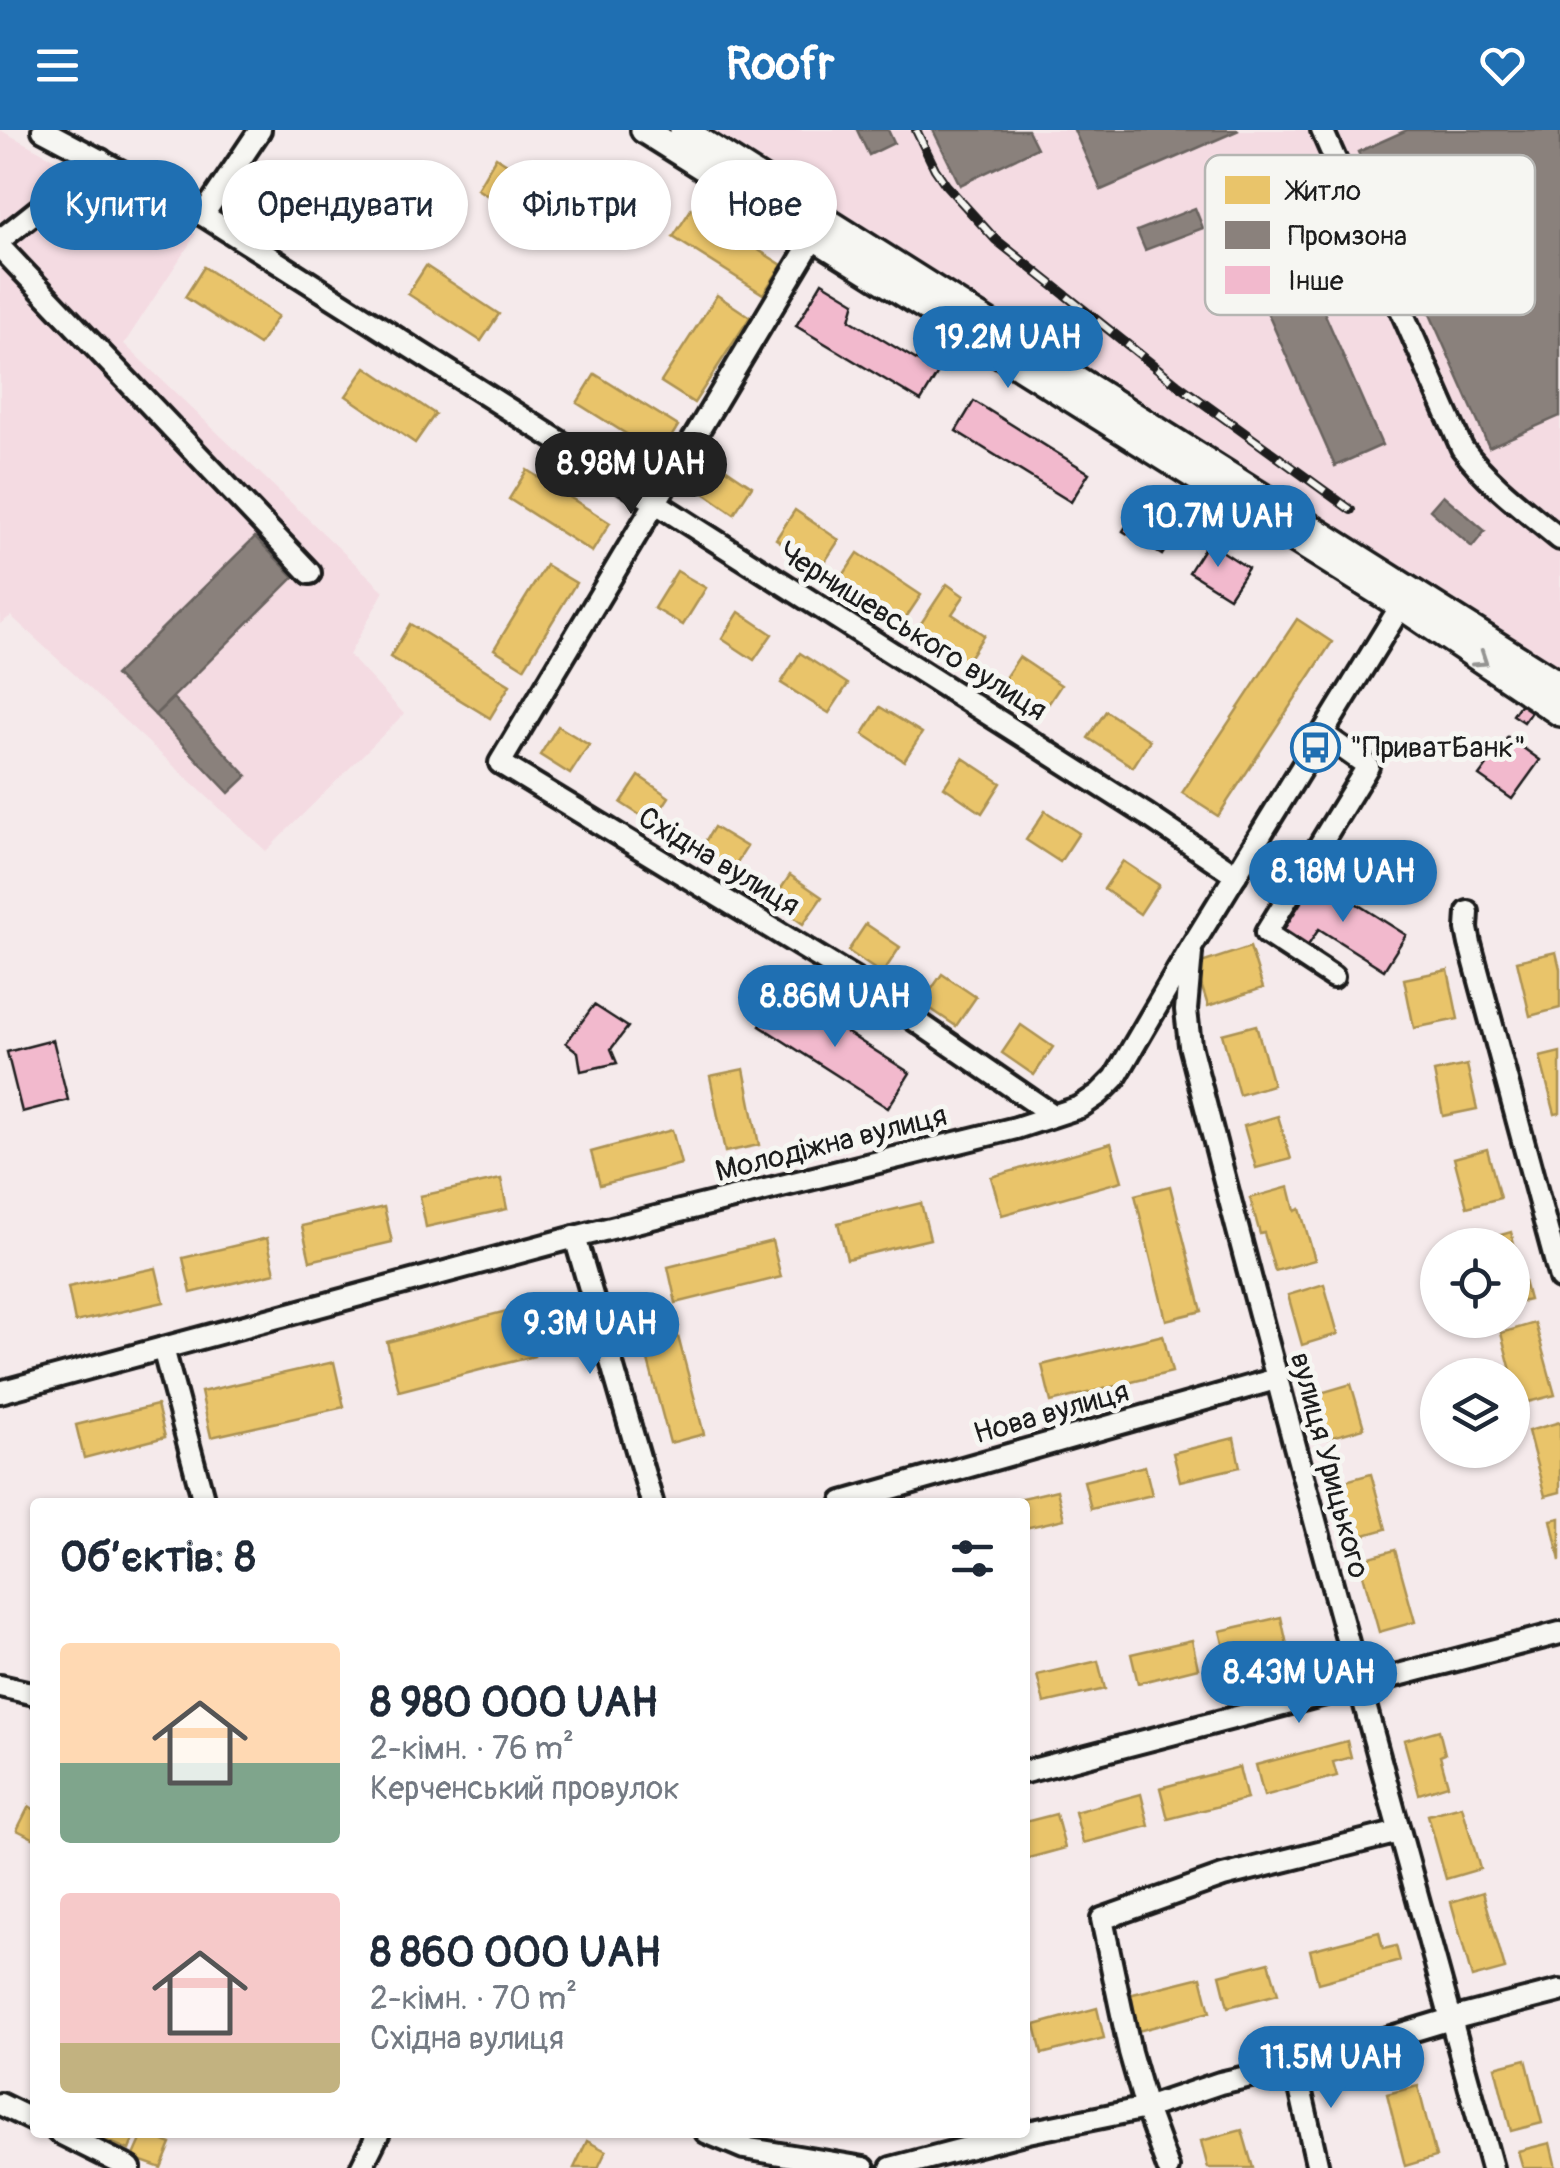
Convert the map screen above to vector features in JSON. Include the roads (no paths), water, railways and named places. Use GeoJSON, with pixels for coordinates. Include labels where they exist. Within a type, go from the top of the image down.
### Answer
{"type":"FeatureCollection","features":[{"type":"Feature","properties":{"kind":"main road"},"geometry":{"type":"LineString","coordinates":[[644,130],[692,160]]}},
{"type":"Feature","properties":{"kind":"main road"},"geometry":{"type":"LineString","coordinates":[[683,130],[1406,598],[1560,713]]}},
{"type":"Feature","properties":{"kind":"main road"},"geometry":{"type":"LineString","coordinates":[[835,250],[1406,598],[1560,685]]}},
{"type":"Feature","properties":{"kind":"street","name":"Чернишевського вулиця"},"geometry":{"type":"LineString","coordinates":[[43,130],[101,160]]}},
{"type":"Feature","properties":{"kind":"street"},"geometry":{"type":"LineString","coordinates":[[203,215],[260,130]]}},
{"type":"Feature","properties":{"kind":"street"},"geometry":{"type":"LineString","coordinates":[[1322,130],[1333,155]]}},
{"type":"Feature","properties":{"kind":"street","name":"Чернишевського вулиця"},"geometry":{"type":"LineString","coordinates":[[203,215],[1236,874]]}},
{"type":"Feature","properties":{"kind":"street"},"geometry":{"type":"LineString","coordinates":[[30,219],[0,244],[310,572]]}},
{"type":"Feature","properties":{"kind":"street"},"geometry":{"type":"LineString","coordinates":[[656,502],[806,250]]}},
{"type":"Feature","properties":{"kind":"street"},"geometry":{"type":"LineString","coordinates":[[1403,315],[1462,448],[1501,491],[1560,539]]}},
{"type":"Feature","properties":{"kind":"street","name":"Східна вулиця"},"geometry":{"type":"LineString","coordinates":[[656,502],[500,763],[855,979],[1053,1116]]}},
{"type":"Feature","properties":{"kind":"street","name":"Молодіжна вулиця"},"geometry":{"type":"LineString","coordinates":[[0,1392],[575,1237],[1016,1128],[1080,1107],[1115,1078],[1406,598]]}},
{"type":"Feature","properties":{"kind":"street"},"geometry":{"type":"LineString","coordinates":[[1323,734],[1368,766],[1266,933],[1333,977]]}},
{"type":"Feature","properties":{"kind":"street"},"geometry":{"type":"LineString","coordinates":[[1468,912],[1470,944],[1560,1278]]}},
{"type":"Feature","properties":{"kind":"street","name":"вулиця Урицького"},"geometry":{"type":"LineString","coordinates":[[1192,946],[1186,1010],[1190,1045],[1358,1684],[1492,2168]]}},
{"type":"Feature","properties":{"kind":"street"},"geometry":{"type":"LineString","coordinates":[[575,1237],[651,1498]]}},
{"type":"Feature","properties":{"kind":"street"},"geometry":{"type":"LineString","coordinates":[[163,1348],[203,1498]]}},
{"type":"Feature","properties":{"kind":"street","name":"Нова вулиця"},"geometry":{"type":"LineString","coordinates":[[857,1498],[1276,1379]]}},
{"type":"Feature","properties":{"kind":"street"},"geometry":{"type":"LineString","coordinates":[[1030,1771],[1560,1633]]}},
{"type":"Feature","properties":{"kind":"street"},"geometry":{"type":"LineString","coordinates":[[0,1686],[30,1693]]}},
{"type":"Feature","properties":{"kind":"street"},"geometry":{"type":"LineString","coordinates":[[1168,2168],[1130,2052],[1102,1919],[1223,1876],[1399,1832]]}},
{"type":"Feature","properties":{"kind":"street"},"geometry":{"type":"LineString","coordinates":[[1030,2132],[1146,2108],[1220,2083],[1295,2066],[1451,2018],[1560,1991]]}},
{"type":"Feature","properties":{"kind":"street"},"geometry":{"type":"LineString","coordinates":[[1295,2066],[1318,2168]]}},
{"type":"Feature","properties":{"kind":"street"},"geometry":{"type":"LineString","coordinates":[[0,2104],[30,2119]]}},
{"type":"Feature","properties":{"kind":"street"},"geometry":{"type":"LineString","coordinates":[[70,2138],[130,2168]]}},
{"type":"Feature","properties":{"kind":"street"},"geometry":{"type":"LineString","coordinates":[[361,2168],[376,2138]]}},
{"type":"Feature","properties":{"kind":"street"},"geometry":{"type":"LineString","coordinates":[[720,2138],[744,2148],[864,2168]]}},
{"type":"Feature","properties":{"kind":"street"},"geometry":{"type":"LineString","coordinates":[[891,2168],[1005,2138]]}},
{"type":"Feature","properties":{"kind":"railway"},"geometry":{"type":"LineString","coordinates":[[916,130],[946,185],[995,239],[1177,384],[1351,510]]}},
{"type":"Feature","properties":{"kind":"place","name":"\"ПриватБанк\""},"geometry":{"type":"Point","coordinates":[1315,747]}}]}
